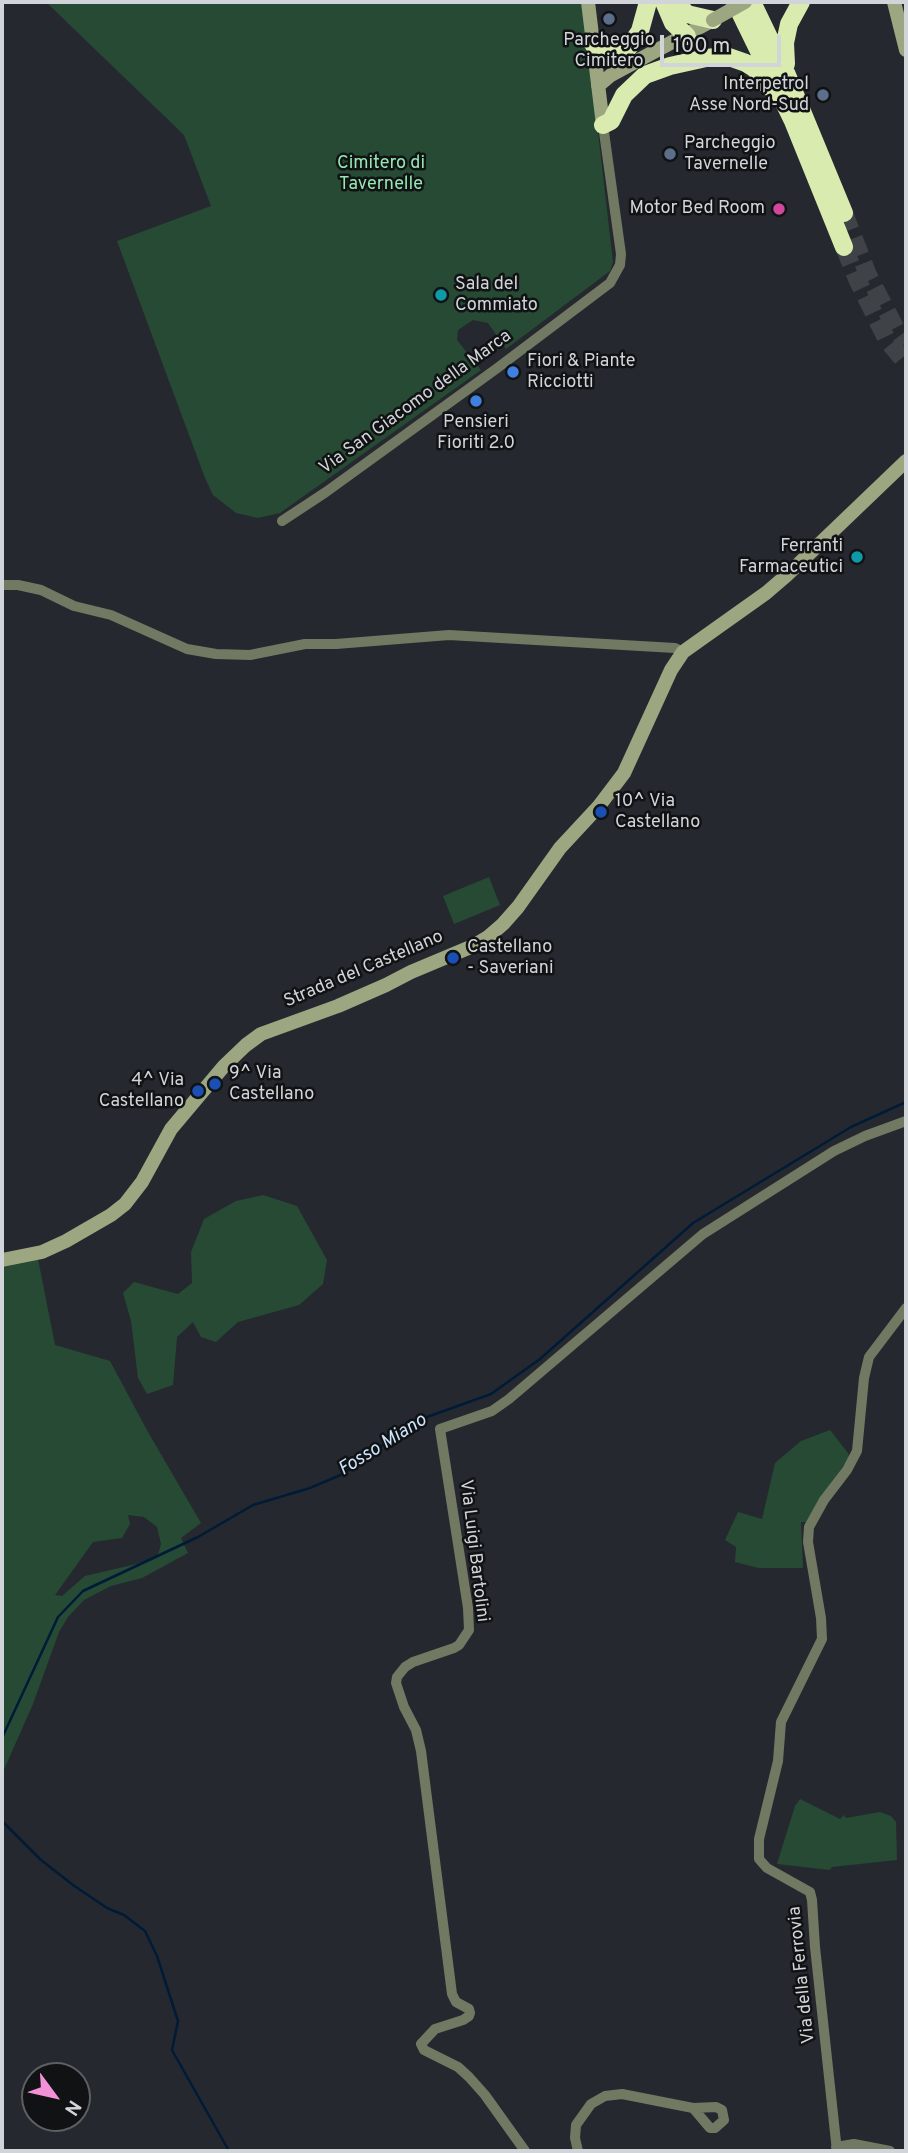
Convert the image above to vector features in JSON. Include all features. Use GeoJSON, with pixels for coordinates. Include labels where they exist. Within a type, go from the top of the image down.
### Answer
{"type":"FeatureCollection","features":[{"type":"Feature","properties":{"kind":"highway"},"geometry":{"type":"LineString","coordinates":[[594,51],[621,51],[629,47],[640,31],[648,2]]}},
{"type":"Feature","properties":{"kind":"highway"},"geometry":{"type":"LineString","coordinates":[[664,2],[673,23],[687,36]]}},
{"type":"Feature","properties":{"kind":"highway"},"geometry":{"type":"LineString","coordinates":[[676,2],[687,14],[713,20]]}},
{"type":"Feature","properties":{"kind":"highway"},"geometry":{"type":"LineString","coordinates":[[735,2],[786,106],[844,247]]}},
{"type":"Feature","properties":{"kind":"highway"},"geometry":{"type":"LineString","coordinates":[[787,75],[785,43],[789,24],[801,2]]}},
{"type":"Feature","properties":{"kind":"highway"},"geometry":{"type":"LineString","coordinates":[[756,7],[844,213]]}},
{"type":"Feature","properties":{"kind":"highway"},"geometry":{"type":"LineString","coordinates":[[602,116],[611,121],[624,95],[645,75],[670,66],[726,56],[754,68],[786,106]]}},
{"type":"Feature","properties":{"kind":"street","name":"Via San Giacomo della Marca"},"geometry":{"type":"LineString","coordinates":[[282,521],[496,369],[610,283],[620,265],[621,254],[588,2]]}},
{"type":"Feature","properties":{"kind":"street"},"geometry":{"type":"LineString","coordinates":[[598,86],[611,75],[687,36],[745,2]]}},
{"type":"Feature","properties":{"kind":"street"},"geometry":{"type":"LineString","coordinates":[[894,2],[906,50]]}},
{"type":"Feature","properties":{"kind":"street"},"geometry":{"type":"LineString","coordinates":[[594,51],[610,67],[629,67]]}},
{"type":"Feature","properties":{"kind":"street"},"geometry":{"type":"LineString","coordinates":[[602,116],[613,83],[629,67]]}},
{"type":"Feature","properties":{"kind":"street"},"geometry":{"type":"LineString","coordinates":[[598,86],[613,83]]}},
{"type":"Feature","properties":{"kind":"street","name":"Strada del Castellano"},"geometry":{"type":"LineString","coordinates":[[2,1260],[43,1252],[111,1215],[125,1204],[142,1182],[171,1129],[224,1066],[261,1034],[338,1006],[473,946],[503,924],[560,848],[599,806],[624,773],[671,670],[683,652],[773,587],[906,461]]}},
{"type":"Feature","properties":{"kind":"street"},"geometry":{"type":"LineString","coordinates":[[2,584],[41,590],[74,606],[111,615],[187,649],[216,654],[250,655],[305,644],[337,645],[449,635],[675,648],[683,652]]}},
{"type":"Feature","properties":{"kind":"street","name":"Via Luigi Bartolini"},"geometry":{"type":"LineString","coordinates":[[525,2151],[469,2077],[458,2067],[424,2050],[421,2044],[435,2029],[463,2020],[470,2013],[469,2009],[456,2002],[452,1994],[421,1751],[416,1730],[396,1684],[397,1677],[405,1667],[454,1648],[469,1630],[468,1608],[440,1429],[492,1411],[509,1399],[703,1234],[834,1151],[906,1121]]}},
{"type":"Feature","properties":{"kind":"street","name":"Via della Ferrovia"},"geometry":{"type":"LineString","coordinates":[[840,2149],[810,1892],[767,1868],[759,1859],[759,1839],[778,1760],[781,1722],[822,1639],[808,1527],[857,1451],[864,1378],[869,1357],[906,1308]]}},
{"type":"Feature","properties":{"kind":"street"},"geometry":{"type":"LineString","coordinates":[[578,2151],[576,2125],[581,2114],[605,2096],[622,2094],[693,2108]]}},
{"type":"Feature","properties":{"kind":"street"},"geometry":{"type":"LineString","coordinates":[[840,2149],[855,2144],[890,2151]]}},
{"type":"Feature","properties":{"kind":"street"},"geometry":{"type":"LineString","coordinates":[[858,2151],[870,2147]]}},
{"type":"Feature","properties":{"kind":"green space","name":"Cimitero di Tavernelle"},"geometry":{"type":"Polygon","coordinates":[[[46,2],[583,2],[613,262],[610,271],[506,349],[488,323],[473,320],[458,330],[457,340],[481,370],[280,513],[258,518],[236,513],[213,495],[205,478],[117,241],[211,206],[184,135],[46,2]]]}},
{"type":"Feature","properties":{"kind":"green space"},"geometry":{"type":"Polygon","coordinates":[[[489,877],[500,905],[454,924],[443,896],[489,877]]]}},
{"type":"Feature","properties":{"kind":"green space"},"geometry":{"type":"Polygon","coordinates":[[[263,1195],[297,1206],[327,1260],[323,1284],[299,1305],[238,1322],[216,1342],[201,1337],[193,1322],[177,1337],[173,1385],[147,1394],[138,1378],[131,1321],[123,1293],[134,1282],[178,1294],[192,1283],[191,1252],[204,1219],[236,1201],[263,1195]]]}},
{"type":"Feature","properties":{"kind":"green space"},"geometry":{"type":"Polygon","coordinates":[[[38,1259],[55,1345],[110,1361],[201,1523],[181,1538],[188,1553],[142,1578],[111,1586],[84,1600],[68,1617],[59,1632],[33,1704],[2,1774],[2,1264],[38,1259]],[[128,1515],[130,1524],[122,1538],[93,1542],[55,1595],[62,1596],[85,1576],[145,1562],[158,1555],[161,1544],[157,1527],[144,1517],[128,1515]]]}},
{"type":"Feature","properties":{"kind":"green space"},"geometry":{"type":"Polygon","coordinates":[[[830,1430],[849,1457],[806,1522],[801,1522],[803,1568],[759,1568],[735,1562],[736,1547],[725,1540],[738,1512],[762,1519],[775,1463],[801,1441],[830,1430]]]}},
{"type":"Feature","properties":{"kind":"green space"},"geometry":{"type":"Polygon","coordinates":[[[800,1799],[840,1819],[844,1815],[846,1818],[880,1812],[891,1816],[896,1822],[897,1860],[832,1867],[830,1870],[777,1864],[795,1806],[800,1799]]]}},
{"type":"Feature","properties":{"kind":"waterway","name":"Fosso Miano"},"geometry":{"type":"LineString","coordinates":[[2,1738],[58,1617],[83,1591],[198,1537],[253,1505],[310,1488],[343,1474],[416,1421],[491,1394],[540,1359],[693,1223],[851,1127],[906,1102]]}},
{"type":"Feature","properties":{"kind":"waterway"},"geometry":{"type":"LineString","coordinates":[[2,1821],[41,1860],[73,1885],[107,1908],[124,1915],[145,1931],[157,1956],[178,2021],[172,2050],[229,2151]]}},
{"type":"Feature","properties":{"kind":"tunnel"},"geometry":{"type":"LineString","coordinates":[[844,213],[868,275],[906,343]]}},
{"type":"Feature","properties":{"kind":"tunnel"},"geometry":{"type":"LineString","coordinates":[[844,247],[887,340],[906,363]]}},
{"type":"Feature","properties":{"kind":"place","name":"Parcheggio Cimitero"},"geometry":{"type":"Point","coordinates":[609,19]}},
{"type":"Feature","properties":{"kind":"place","name":"Interpetrol Asse Nord-Sud"},"geometry":{"type":"Point","coordinates":[823,95]}},
{"type":"Feature","properties":{"kind":"place","name":"Parcheggio Tavernelle"},"geometry":{"type":"Point","coordinates":[670,154]}},
{"type":"Feature","properties":{"kind":"place","name":"Motor Bed Room"},"geometry":{"type":"Point","coordinates":[779,209]}},
{"type":"Feature","properties":{"kind":"place","name":"Sala del Commiato"},"geometry":{"type":"Point","coordinates":[441,295]}},
{"type":"Feature","properties":{"kind":"place","name":"Fiori & Piante Ricciotti"},"geometry":{"type":"Point","coordinates":[513,372]}},
{"type":"Feature","properties":{"kind":"place","name":"Pensieri Fioriti 2.0"},"geometry":{"type":"Point","coordinates":[476,401]}},
{"type":"Feature","properties":{"kind":"place","name":"Ferranti Farmaceutici"},"geometry":{"type":"Point","coordinates":[857,557]}},
{"type":"Feature","properties":{"kind":"place","name":"10^ Via Castellano"},"geometry":{"type":"Point","coordinates":[601,812]}},
{"type":"Feature","properties":{"kind":"place","name":"Castellano - Saveriani"},"geometry":{"type":"Point","coordinates":[453,958]}},
{"type":"Feature","properties":{"kind":"place","name":"9^ Via Castellano"},"geometry":{"type":"Point","coordinates":[215,1084]}},
{"type":"Feature","properties":{"kind":"place","name":"4^ Via Castellano"},"geometry":{"type":"Point","coordinates":[198,1091]}}]}
